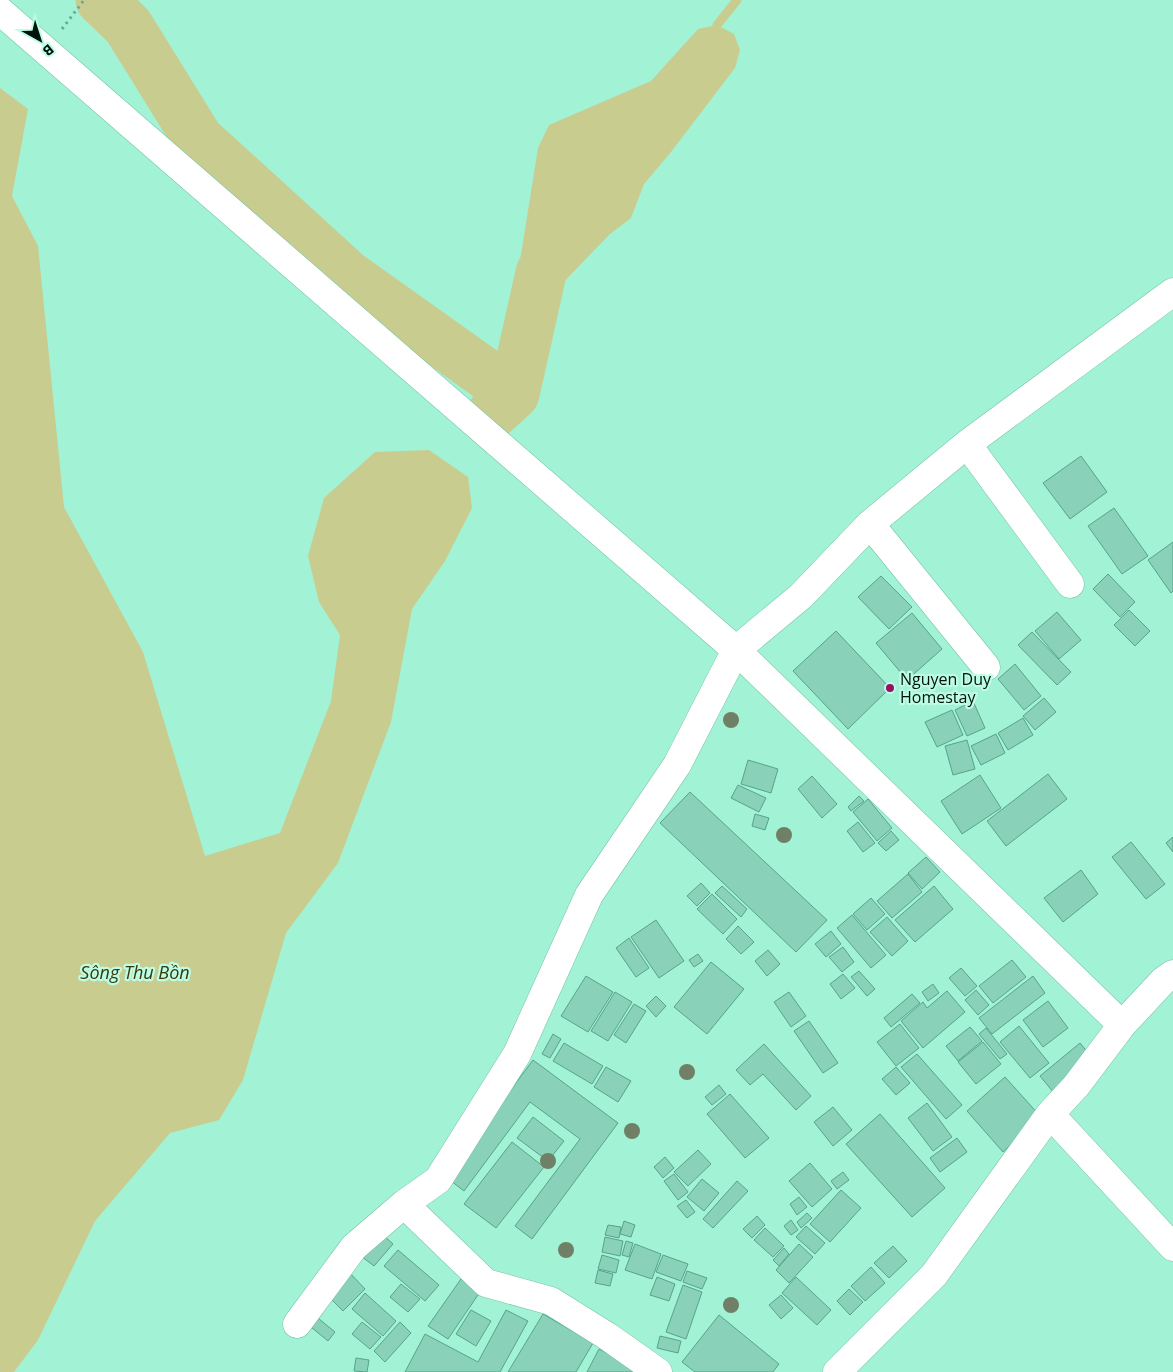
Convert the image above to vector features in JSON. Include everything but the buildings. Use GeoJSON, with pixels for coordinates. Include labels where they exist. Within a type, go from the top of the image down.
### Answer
{"type":"FeatureCollection","features":[{"type":"Feature","properties":{"kind":"street"},"geometry":{"type":"LineString","coordinates":[[0,11],[736,650],[1122,1025]]}},
{"type":"Feature","properties":{"kind":"street"},"geometry":{"type":"LineString","coordinates":[[298,1324],[354,1247],[404,1204],[438,1180],[517,1054],[589,895],[677,765],[736,650],[801,596],[870,524],[967,444],[1173,292]]}},
{"type":"Feature","properties":{"kind":"street"},"geometry":{"type":"LineString","coordinates":[[967,444],[1070,584]]}},
{"type":"Feature","properties":{"kind":"street"},"geometry":{"type":"LineString","coordinates":[[870,524],[986,667]]}},
{"type":"Feature","properties":{"kind":"street"},"geometry":{"type":"LineString","coordinates":[[837,1372],[934,1275],[1050,1114],[1076,1086],[1122,1025],[1170,982]]}},
{"type":"Feature","properties":{"kind":"street"},"geometry":{"type":"LineString","coordinates":[[1050,1114],[1173,1246]]}},
{"type":"Feature","properties":{"kind":"street"},"geometry":{"type":"LineString","coordinates":[[404,1204],[486,1283],[551,1301],[607,1336],[658,1372]]}},
{"type":"Feature","properties":{"kind":"path"},"geometry":{"type":"LineString","coordinates":[[80,5],[84,0]]}},
{"type":"Feature","properties":{"kind":"water"},"geometry":{"type":"Polygon","coordinates":[[[717,25],[734,34],[740,50],[735,68],[644,184],[631,218],[610,234],[550,296],[546,318],[533,326],[530,324],[515,292],[538,148],[549,125],[651,81],[698,29],[717,25]]]}},
{"type":"Feature","properties":{"kind":"water","name":"Sông Thu Bồn"},"geometry":{"type":"Polygon","coordinates":[[[0,88],[28,109],[12,196],[38,246],[64,507],[143,652],[205,856],[280,833],[331,701],[340,635],[319,602],[308,556],[324,498],[375,452],[429,450],[468,477],[472,508],[445,561],[412,609],[391,722],[338,863],[286,933],[243,1080],[219,1120],[170,1133],[95,1221],[38,1340],[14,1372],[0,1372],[0,88]]]}},
{"type":"Feature","properties":{"kind":"waterway"},"geometry":{"type":"LineString","coordinates":[[101,0],[128,26],[198,139],[347,275],[514,394]]}},
{"type":"Feature","properties":{"kind":"waterway"},"geometry":{"type":"LineString","coordinates":[[717,25],[737,0]]}},
{"type":"Feature","properties":{"kind":"waterway"},"geometry":{"type":"LineString","coordinates":[[490,416],[514,394],[541,273],[549,258]]}},
{"type":"Feature","properties":{"kind":"place","name":"Nguyen Duy Homestay"},"geometry":{"type":"Point","coordinates":[890,688]}}]}
